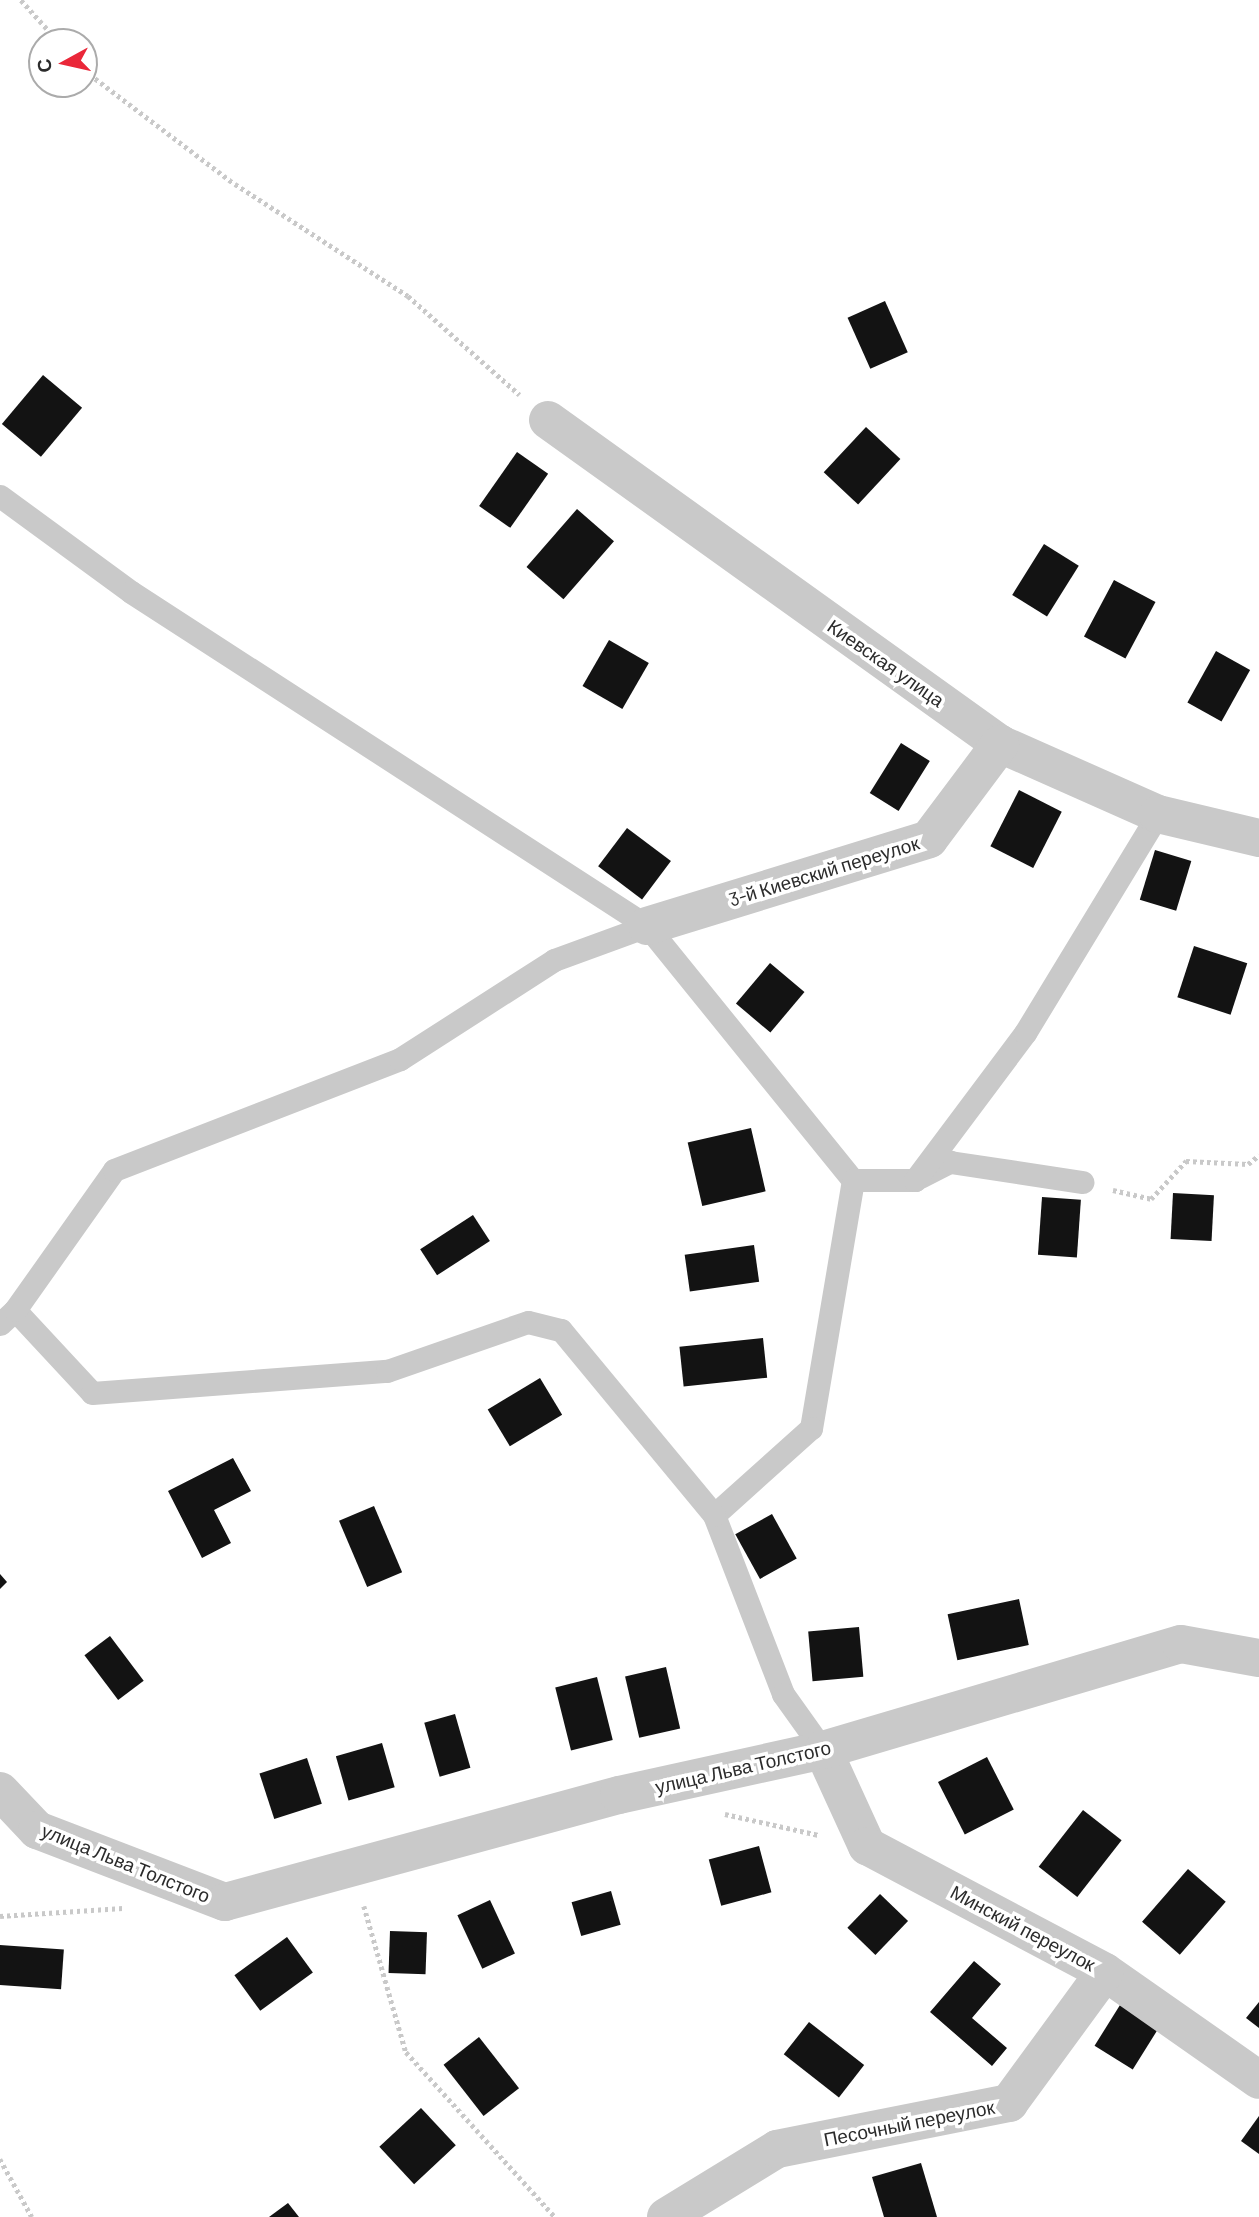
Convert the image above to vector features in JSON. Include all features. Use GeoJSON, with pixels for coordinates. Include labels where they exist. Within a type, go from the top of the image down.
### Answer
{"type":"FeatureCollection","features":[{"type":"Feature","properties":{"kind":"street","name":"Киевская улица"},"geometry":{"type":"LineString","coordinates":[[548,420],[1000,744],[1158,814],[1259,838]]}},
{"type":"Feature","properties":{"kind":"street","name":"3-й Киевский переулок"},"geometry":{"type":"LineString","coordinates":[[647,926],[929,839],[1000,744]]}},
{"type":"Feature","properties":{"kind":"street","name":"улица Льва Толстого"},"geometry":{"type":"LineString","coordinates":[[0,1791],[37,1830],[225,1902],[619,1796],[823,1749],[1181,1644],[1259,1658]]}},
{"type":"Feature","properties":{"kind":"street"},"geometry":{"type":"LineString","coordinates":[[823,1749],[867,1846]]}},
{"type":"Feature","properties":{"kind":"street","name":"Минский переулок"},"geometry":{"type":"LineString","coordinates":[[867,1846],[1105,1972],[1259,2080]]}},
{"type":"Feature","properties":{"kind":"street","name":"Песочный переулок"},"geometry":{"type":"LineString","coordinates":[[666,2217],[777,2149],[1009,2103],[1105,1972]]}},
{"type":"Feature","properties":{"kind":"lane"},"geometry":{"type":"LineString","coordinates":[[0,496],[131,592],[647,926],[853,1180],[811,1428],[714,1515]]}},
{"type":"Feature","properties":{"kind":"lane"},"geometry":{"type":"LineString","coordinates":[[915,1180],[1025,1033],[1158,814]]}},
{"type":"Feature","properties":{"kind":"lane"},"geometry":{"type":"LineString","coordinates":[[647,926],[554,960],[400,1059],[114,1171],[8,1317],[92,1393],[387,1371],[528,1322],[561,1330],[714,1515],[783,1694],[823,1749]]}},
{"type":"Feature","properties":{"kind":"lane"},"geometry":{"type":"LineString","coordinates":[[853,1180],[915,1180],[950,1161],[1083,1182]]}},
{"type":"Feature","properties":{"kind":"path"},"geometry":{"type":"LineString","coordinates":[[21,0],[46,28]]}},
{"type":"Feature","properties":{"kind":"path"},"geometry":{"type":"LineString","coordinates":[[98,80],[236,184],[408,296],[548,420]]}},
{"type":"Feature","properties":{"kind":"path"},"geometry":{"type":"LineString","coordinates":[[1083,1182],[1151,1199],[1186,1161],[1248,1164],[1259,1155]]}},
{"type":"Feature","properties":{"kind":"path"},"geometry":{"type":"LineString","coordinates":[[712,1811],[867,1846]]}},
{"type":"Feature","properties":{"kind":"path"},"geometry":{"type":"LineString","coordinates":[[353,1868],[406,2052],[555,2217]]}},
{"type":"Feature","properties":{"kind":"path","name":"улица Льва Толстого"},"geometry":{"type":"LineString","coordinates":[[0,1916],[132,1908]]}},
{"type":"Feature","properties":{"kind":"path"},"geometry":{"type":"LineString","coordinates":[[0,2160],[32,2217]]}},
{"type":"Feature","properties":{"kind":"building"},"geometry":{"type":"Polygon","coordinates":[[[885,301],[908,352],[870,369],[848,318],[885,301]]]}},
{"type":"Feature","properties":{"kind":"building"},"geometry":{"type":"Polygon","coordinates":[[[43,375],[82,408],[41,457],[2,424],[43,375]]]}},
{"type":"Feature","properties":{"kind":"building"},"geometry":{"type":"Polygon","coordinates":[[[866,427],[900,459],[858,504],[824,472],[866,427]]]}},
{"type":"Feature","properties":{"kind":"building"},"geometry":{"type":"Polygon","coordinates":[[[517,452],[548,474],[510,528],[479,506],[517,452]]]}},
{"type":"Feature","properties":{"kind":"building"},"geometry":{"type":"Polygon","coordinates":[[[577,509],[614,541],[563,599],[526,567],[577,509]]]}},
{"type":"Feature","properties":{"kind":"building"},"geometry":{"type":"Polygon","coordinates":[[[1044,544],[1079,566],[1047,617],[1012,595],[1044,544]]]}},
{"type":"Feature","properties":{"kind":"building"},"geometry":{"type":"Polygon","coordinates":[[[1114,580],[1155,602],[1125,659],[1084,637],[1114,580]]]}},
{"type":"Feature","properties":{"kind":"building"},"geometry":{"type":"Polygon","coordinates":[[[609,640],[649,663],[622,709],[582,686],[609,640]]]}},
{"type":"Feature","properties":{"kind":"building"},"geometry":{"type":"Polygon","coordinates":[[[1216,651],[1250,670],[1222,722],[1187,703],[1216,651]]]}},
{"type":"Feature","properties":{"kind":"building"},"geometry":{"type":"Polygon","coordinates":[[[901,743],[930,761],[899,811],[870,793],[901,743]]]}},
{"type":"Feature","properties":{"kind":"building"},"geometry":{"type":"Polygon","coordinates":[[[1019,790],[1062,812],[1033,868],[990,846],[1019,790]]]}},
{"type":"Feature","properties":{"kind":"building"},"geometry":{"type":"Polygon","coordinates":[[[627,828],[671,861],[642,899],[598,866],[627,828]]]}},
{"type":"Feature","properties":{"kind":"building"},"geometry":{"type":"Polygon","coordinates":[[[1155,850],[1191,861],[1176,911],[1140,900],[1155,850]]]}},
{"type":"Feature","properties":{"kind":"building"},"geometry":{"type":"Polygon","coordinates":[[[1194,946],[1247,963],[1231,1015],[1177,997],[1194,946]]]}},
{"type":"Feature","properties":{"kind":"building"},"geometry":{"type":"Polygon","coordinates":[[[770,963],[804,992],[770,1033],[736,1004],[770,963]]]}},
{"type":"Feature","properties":{"kind":"building"},"geometry":{"type":"Polygon","coordinates":[[[751,1128],[766,1191],[702,1206],[688,1143],[751,1128]]]}},
{"type":"Feature","properties":{"kind":"building"},"geometry":{"type":"Polygon","coordinates":[[[1173,1193],[1214,1195],[1212,1241],[1171,1239],[1173,1193]]]}},
{"type":"Feature","properties":{"kind":"building"},"geometry":{"type":"Polygon","coordinates":[[[1042,1197],[1081,1200],[1077,1258],[1038,1255],[1042,1197]]]}},
{"type":"Feature","properties":{"kind":"building"},"geometry":{"type":"Polygon","coordinates":[[[473,1215],[490,1241],[437,1275],[420,1249],[473,1215]]]}},
{"type":"Feature","properties":{"kind":"building"},"geometry":{"type":"Polygon","coordinates":[[[754,1245],[759,1282],[690,1291],[685,1255],[754,1245]]]}},
{"type":"Feature","properties":{"kind":"building"},"geometry":{"type":"Polygon","coordinates":[[[763,1338],[767,1378],[684,1387],[679,1347],[763,1338]]]}},
{"type":"Feature","properties":{"kind":"building"},"geometry":{"type":"Polygon","coordinates":[[[540,1378],[562,1415],[510,1446],[488,1409],[540,1378]]]}},
{"type":"Feature","properties":{"kind":"building"},"geometry":{"type":"Polygon","coordinates":[[[233,1458],[251,1491],[214,1510],[231,1543],[202,1558],[168,1491],[233,1458]]]}},
{"type":"Feature","properties":{"kind":"building"},"geometry":{"type":"Polygon","coordinates":[[[374,1506],[402,1572],[367,1587],[339,1521],[374,1506]]]}},
{"type":"Feature","properties":{"kind":"building"},"geometry":{"type":"Polygon","coordinates":[[[772,1514],[797,1559],[760,1579],[735,1534],[772,1514]]]}},
{"type":"Feature","properties":{"kind":"building"},"geometry":{"type":"Polygon","coordinates":[[[0,1574],[7,1582],[0,1589],[0,1574]]]}},
{"type":"Feature","properties":{"kind":"building"},"geometry":{"type":"Polygon","coordinates":[[[1019,1599],[1029,1645],[957,1660],[948,1614],[1019,1599]]]}},
{"type":"Feature","properties":{"kind":"building"},"geometry":{"type":"Polygon","coordinates":[[[859,1627],[863,1677],[813,1681],[808,1631],[859,1627]]]}},
{"type":"Feature","properties":{"kind":"building"},"geometry":{"type":"Polygon","coordinates":[[[110,1636],[144,1681],[118,1700],[84,1655],[110,1636]]]}},
{"type":"Feature","properties":{"kind":"building"},"geometry":{"type":"Polygon","coordinates":[[[666,1667],[680,1728],[639,1738],[625,1676],[666,1667]]]}},
{"type":"Feature","properties":{"kind":"building"},"geometry":{"type":"Polygon","coordinates":[[[597,1677],[613,1740],[571,1750],[555,1687],[597,1677]]]}},
{"type":"Feature","properties":{"kind":"building"},"geometry":{"type":"Polygon","coordinates":[[[455,1714],[470,1768],[440,1777],[424,1723],[455,1714]]]}},
{"type":"Feature","properties":{"kind":"building"},"geometry":{"type":"Polygon","coordinates":[[[382,1743],[395,1787],[349,1800],[336,1756],[382,1743]]]}},
{"type":"Feature","properties":{"kind":"building"},"geometry":{"type":"Polygon","coordinates":[[[987,1757],[1014,1810],[965,1835],[938,1782],[987,1757]]]}},
{"type":"Feature","properties":{"kind":"building"},"geometry":{"type":"Polygon","coordinates":[[[307,1758],[322,1804],[274,1819],[259,1773],[307,1758]]]}},
{"type":"Feature","properties":{"kind":"building"},"geometry":{"type":"Polygon","coordinates":[[[1083,1810],[1122,1840],[1077,1897],[1039,1867],[1083,1810]]]}},
{"type":"Feature","properties":{"kind":"building"},"geometry":{"type":"Polygon","coordinates":[[[759,1846],[771,1892],[721,1906],[709,1859],[759,1846]]]}},
{"type":"Feature","properties":{"kind":"building"},"geometry":{"type":"Polygon","coordinates":[[[1188,1869],[1226,1902],[1180,1955],[1142,1922],[1188,1869]]]}},
{"type":"Feature","properties":{"kind":"building"},"geometry":{"type":"Polygon","coordinates":[[[611,1891],[621,1925],[581,1936],[572,1902],[611,1891]]]}},
{"type":"Feature","properties":{"kind":"building"},"geometry":{"type":"Polygon","coordinates":[[[880,1894],[908,1921],[875,1955],[847,1928],[880,1894]]]}},
{"type":"Feature","properties":{"kind":"building"},"geometry":{"type":"Polygon","coordinates":[[[490,1900],[515,1953],[482,1969],[457,1915],[490,1900]]]}},
{"type":"Feature","properties":{"kind":"building"},"geometry":{"type":"Polygon","coordinates":[[[390,1931],[427,1932],[426,1974],[389,1973],[390,1931]]]}},
{"type":"Feature","properties":{"kind":"building"},"geometry":{"type":"Polygon","coordinates":[[[287,1937],[313,1973],[260,2011],[234,1975],[287,1937]]]}},
{"type":"Feature","properties":{"kind":"building"},"geometry":{"type":"Polygon","coordinates":[[[0,1945],[64,1949],[61,1989],[0,1985],[0,1945]]]}},
{"type":"Feature","properties":{"kind":"building"},"geometry":{"type":"Polygon","coordinates":[[[974,1961],[1001,1984],[972,2018],[1007,2048],[992,2066],[930,2012],[974,1961]]]}},
{"type":"Feature","properties":{"kind":"building"},"geometry":{"type":"Polygon","coordinates":[[[1259,2002],[1259,2028],[1246,2018],[1259,2002]]]}},
{"type":"Feature","properties":{"kind":"building"},"geometry":{"type":"Polygon","coordinates":[[[1120,2005],[1158,2029],[1133,2070],[1095,2046],[1120,2005]]]}},
{"type":"Feature","properties":{"kind":"building"},"geometry":{"type":"Polygon","coordinates":[[[809,2022],[864,2065],[839,2097],[784,2054],[809,2022]]]}},
{"type":"Feature","properties":{"kind":"building"},"geometry":{"type":"Polygon","coordinates":[[[479,2037],[519,2088],[484,2116],[444,2065],[479,2037]]]}},
{"type":"Feature","properties":{"kind":"building"},"geometry":{"type":"Polygon","coordinates":[[[421,2108],[456,2145],[414,2184],[379,2147],[421,2108]]]}},
{"type":"Feature","properties":{"kind":"building"},"geometry":{"type":"Polygon","coordinates":[[[1259,2116],[1259,2154],[1241,2141],[1259,2116]]]}},
{"type":"Feature","properties":{"kind":"building"},"geometry":{"type":"Polygon","coordinates":[[[921,2163],[937,2217],[884,2217],[872,2177],[921,2163]]]}},
{"type":"Feature","properties":{"kind":"building"},"geometry":{"type":"Polygon","coordinates":[[[288,2203],[299,2217],[269,2217],[288,2203]]]}}]}
